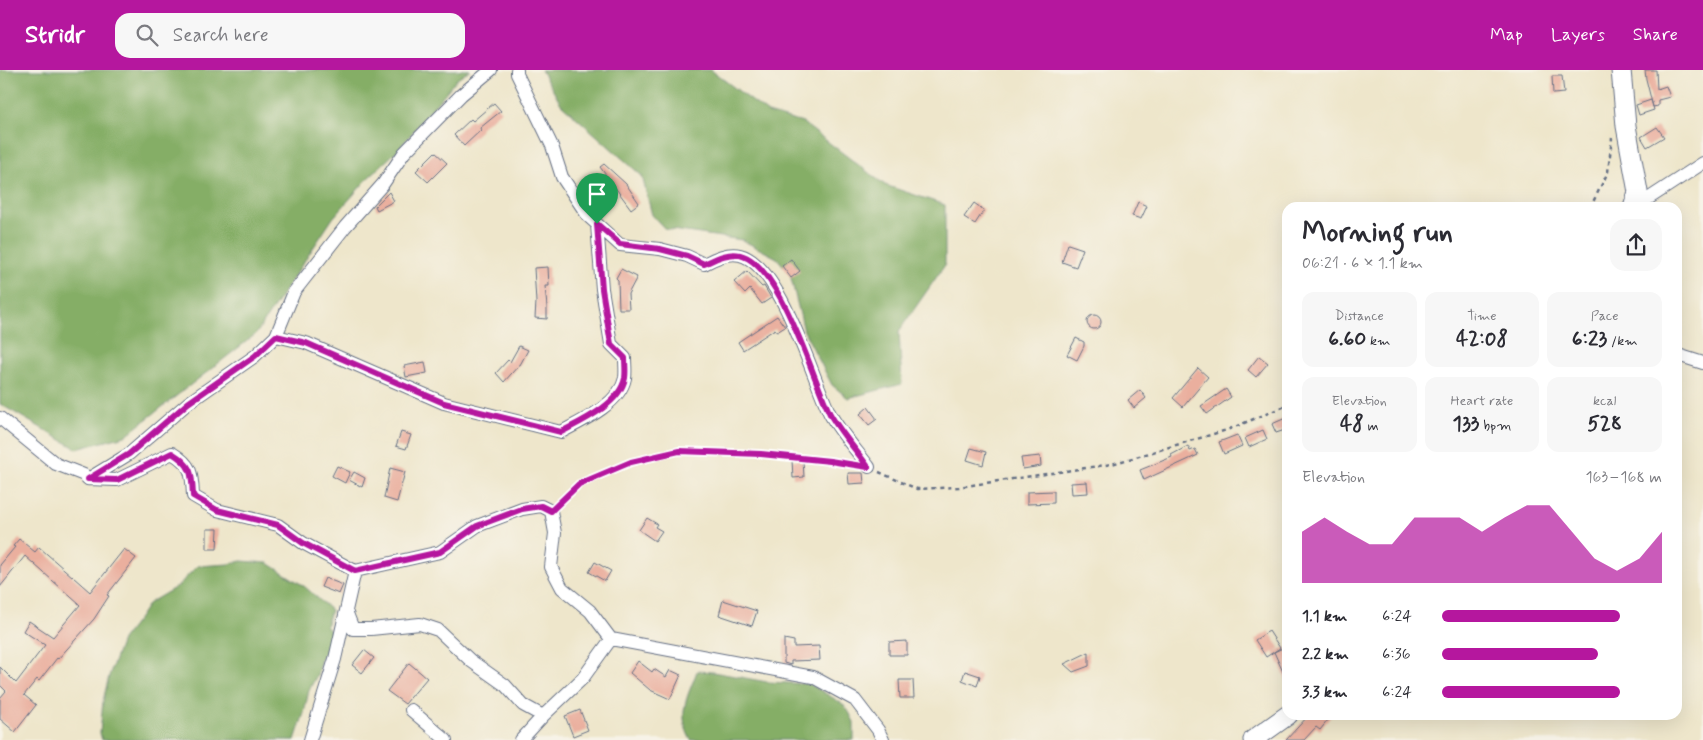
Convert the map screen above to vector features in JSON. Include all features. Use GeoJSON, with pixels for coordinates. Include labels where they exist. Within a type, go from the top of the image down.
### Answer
{"type":"FeatureCollection","features":[{"type":"Feature","properties":{"kind":"street"},"geometry":{"type":"LineString","coordinates":[[88,479],[129,454],[188,403],[255,356],[276,336],[294,292],[345,226],[383,184],[404,153],[461,94],[491,70]]}},
{"type":"Feature","properties":{"kind":"street"},"geometry":{"type":"LineString","coordinates":[[517,70],[517,74],[552,146],[562,177],[588,216],[620,244],[660,249],[687,256],[704,264],[721,256],[740,255],[760,266],[777,290],[831,416],[868,467]]}},
{"type":"Feature","properties":{"kind":"street"},"geometry":{"type":"LineString","coordinates":[[1621,70],[1626,126],[1638,192],[1636,202]]}},
{"type":"Feature","properties":{"kind":"street"},"geometry":{"type":"LineString","coordinates":[[1643,202],[1703,163]]}},
{"type":"Feature","properties":{"kind":"street"},"geometry":{"type":"LineString","coordinates":[[276,336],[306,343],[444,403],[561,432],[593,416],[615,397],[625,379],[625,358],[611,344],[602,289],[597,224]]}},
{"type":"Feature","properties":{"kind":"street"},"geometry":{"type":"LineString","coordinates":[[1682,357],[1703,363]]}},
{"type":"Feature","properties":{"kind":"street"},"geometry":{"type":"LineString","coordinates":[[0,418],[56,464],[84,475],[88,479],[117,480],[172,453],[185,461],[192,479],[193,496],[217,510],[278,525],[303,543],[355,571],[440,552],[477,526],[522,509],[541,506],[551,511],[555,533],[551,567],[562,588],[590,611],[611,639],[814,677],[855,700],[878,730],[883,740]]}},
{"type":"Feature","properties":{"kind":"street"},"geometry":{"type":"LineString","coordinates":[[310,740],[335,659],[355,571]]}},
{"type":"Feature","properties":{"kind":"street"},"geometry":{"type":"LineString","coordinates":[[346,611],[353,629],[371,630],[420,624],[438,630],[471,660],[505,685],[523,705],[543,716]]}},
{"type":"Feature","properties":{"kind":"street"},"geometry":{"type":"LineString","coordinates":[[522,740],[543,716],[582,678],[611,639]]}},
{"type":"Feature","properties":{"kind":"street"},"geometry":{"type":"LineString","coordinates":[[411,710],[446,740]]}},
{"type":"Feature","properties":{"kind":"street"},"geometry":{"type":"LineString","coordinates":[[1253,740],[1282,719]]}},
{"type":"Feature","properties":{"kind":"path"},"geometry":{"type":"LineString","coordinates":[[1593,202],[1608,172],[1612,132],[1626,126]]}},
{"type":"Feature","properties":{"kind":"path"},"geometry":{"type":"LineString","coordinates":[[551,511],[579,484],[631,462],[679,451],[761,454],[830,461],[868,467],[917,489],[959,487],[1112,464],[1227,430],[1282,407]]}},
{"type":"Feature","properties":{"kind":"green space"},"geometry":{"type":"Polygon","coordinates":[[[0,70],[470,70],[456,80],[398,150],[370,176],[333,218],[256,334],[125,436],[77,449],[0,404],[0,70]]]}},
{"type":"Feature","properties":{"kind":"green space"},"geometry":{"type":"Polygon","coordinates":[[[541,70],[711,70],[768,113],[803,123],[885,185],[945,205],[945,265],[899,331],[902,384],[848,398],[832,385],[804,331],[790,274],[777,258],[742,240],[665,229],[652,215],[642,176],[561,104],[541,70]]]}},
{"type":"Feature","properties":{"kind":"green space"},"geometry":{"type":"Polygon","coordinates":[[[241,561],[268,563],[304,586],[331,610],[326,626],[331,632],[331,643],[321,659],[317,675],[309,690],[295,740],[102,740],[100,733],[103,701],[109,676],[122,640],[149,603],[178,586],[197,566],[229,564],[241,561]]]}},
{"type":"Feature","properties":{"kind":"green space"},"geometry":{"type":"Polygon","coordinates":[[[697,671],[767,682],[810,684],[843,704],[854,722],[854,740],[691,740],[684,721],[684,713],[687,697],[697,671]]]}},
{"type":"Feature","properties":{"kind":"building"},"geometry":{"type":"Polygon","coordinates":[[[1645,70],[1656,70],[1657,89],[1666,86],[1670,97],[1658,100],[1658,106],[1653,107],[1645,70]]]}},
{"type":"Feature","properties":{"kind":"building"},"geometry":{"type":"Polygon","coordinates":[[[1552,76],[1562,76],[1564,93],[1553,94],[1552,76]]]}},
{"type":"Feature","properties":{"kind":"building"},"geometry":{"type":"Polygon","coordinates":[[[1651,100],[1654,110],[1639,115],[1636,105],[1651,100]]]}},
{"type":"Feature","properties":{"kind":"building"},"geometry":{"type":"Polygon","coordinates":[[[494,103],[501,111],[480,128],[481,130],[464,146],[454,135],[471,119],[473,121],[494,103]]]}},
{"type":"Feature","properties":{"kind":"building"},"geometry":{"type":"Polygon","coordinates":[[[1657,127],[1664,137],[1647,147],[1641,137],[1657,127]]]}},
{"type":"Feature","properties":{"kind":"building"},"geometry":{"type":"Polygon","coordinates":[[[435,152],[447,163],[428,182],[416,171],[435,152]]]}},
{"type":"Feature","properties":{"kind":"building"},"geometry":{"type":"Polygon","coordinates":[[[604,164],[626,184],[639,203],[631,209],[600,167],[604,164]]]}},
{"type":"Feature","properties":{"kind":"building"},"geometry":{"type":"Polygon","coordinates":[[[389,192],[394,201],[377,210],[375,206],[389,192]]]}},
{"type":"Feature","properties":{"kind":"building"},"geometry":{"type":"Polygon","coordinates":[[[1138,202],[1147,206],[1141,219],[1132,216],[1138,202]]]}},
{"type":"Feature","properties":{"kind":"building"},"geometry":{"type":"Polygon","coordinates":[[[974,203],[984,210],[975,224],[964,217],[974,203]]]}},
{"type":"Feature","properties":{"kind":"building"},"geometry":{"type":"Polygon","coordinates":[[[1068,244],[1083,249],[1076,267],[1062,262],[1068,244]]]}},
{"type":"Feature","properties":{"kind":"building"},"geometry":{"type":"Polygon","coordinates":[[[791,259],[800,271],[791,278],[782,266],[791,259]]]}},
{"type":"Feature","properties":{"kind":"building"},"geometry":{"type":"Polygon","coordinates":[[[548,267],[549,286],[545,286],[547,319],[535,318],[534,268],[548,267]]]}},
{"type":"Feature","properties":{"kind":"building"},"geometry":{"type":"Polygon","coordinates":[[[621,269],[637,277],[628,294],[629,309],[619,309],[618,280],[616,278],[621,269]]]}},
{"type":"Feature","properties":{"kind":"building"},"geometry":{"type":"Polygon","coordinates":[[[747,271],[762,287],[764,286],[771,298],[762,304],[750,289],[745,294],[734,282],[747,271]]]}},
{"type":"Feature","properties":{"kind":"building"},"geometry":{"type":"Polygon","coordinates":[[[1091,315],[1097,315],[1101,322],[1097,329],[1091,329],[1087,325],[1087,319],[1091,315]]]}},
{"type":"Feature","properties":{"kind":"building"},"geometry":{"type":"Polygon","coordinates":[[[777,316],[785,327],[777,332],[775,329],[743,350],[738,342],[777,316]]]}},
{"type":"Feature","properties":{"kind":"building"},"geometry":{"type":"Polygon","coordinates":[[[1076,338],[1084,342],[1077,360],[1067,355],[1076,338]]]}},
{"type":"Feature","properties":{"kind":"building"},"geometry":{"type":"Polygon","coordinates":[[[519,346],[528,350],[520,365],[504,382],[496,373],[508,360],[510,362],[519,346]]]}},
{"type":"Feature","properties":{"kind":"building"},"geometry":{"type":"Polygon","coordinates":[[[1259,356],[1268,363],[1256,377],[1248,370],[1259,356]]]}},
{"type":"Feature","properties":{"kind":"building"},"geometry":{"type":"Polygon","coordinates":[[[425,362],[427,373],[406,377],[404,366],[425,362]]]}},
{"type":"Feature","properties":{"kind":"building"},"geometry":{"type":"Polygon","coordinates":[[[1198,368],[1208,377],[1183,407],[1173,398],[1198,368]]]}},
{"type":"Feature","properties":{"kind":"building"},"geometry":{"type":"Polygon","coordinates":[[[1226,389],[1231,397],[1207,414],[1201,406],[1226,389]]]}},
{"type":"Feature","properties":{"kind":"building"},"geometry":{"type":"Polygon","coordinates":[[[1140,390],[1146,398],[1134,408],[1128,400],[1140,390]]]}},
{"type":"Feature","properties":{"kind":"building"},"geometry":{"type":"Polygon","coordinates":[[[868,407],[877,419],[869,425],[860,414],[868,407]]]}},
{"type":"Feature","properties":{"kind":"building"},"geometry":{"type":"Polygon","coordinates":[[[1282,420],[1282,431],[1276,433],[1272,424],[1282,420]]]}},
{"type":"Feature","properties":{"kind":"building"},"geometry":{"type":"Polygon","coordinates":[[[1263,430],[1267,439],[1249,447],[1245,438],[1263,430]]]}},
{"type":"Feature","properties":{"kind":"building"},"geometry":{"type":"Polygon","coordinates":[[[401,432],[411,435],[406,449],[396,446],[401,432]]]}},
{"type":"Feature","properties":{"kind":"building"},"geometry":{"type":"Polygon","coordinates":[[[1237,435],[1242,446],[1224,454],[1219,442],[1237,435]]]}},
{"type":"Feature","properties":{"kind":"building"},"geometry":{"type":"Polygon","coordinates":[[[1188,446],[1190,451],[1195,449],[1198,455],[1144,480],[1140,470],[1172,457],[1171,455],[1188,446]]]}},
{"type":"Feature","properties":{"kind":"building"},"geometry":{"type":"Polygon","coordinates":[[[971,448],[986,452],[983,465],[967,460],[971,448]]]}},
{"type":"Feature","properties":{"kind":"building"},"geometry":{"type":"Polygon","coordinates":[[[1040,456],[1041,466],[1023,469],[1021,458],[1040,456]]]}},
{"type":"Feature","properties":{"kind":"building"},"geometry":{"type":"Polygon","coordinates":[[[792,460],[803,460],[804,477],[793,478],[792,460]]]}},
{"type":"Feature","properties":{"kind":"building"},"geometry":{"type":"Polygon","coordinates":[[[337,466],[350,472],[345,483],[332,476],[337,466]]]}},
{"type":"Feature","properties":{"kind":"building"},"geometry":{"type":"Polygon","coordinates":[[[390,468],[405,472],[397,502],[384,498],[390,468]]]}},
{"type":"Feature","properties":{"kind":"building"},"geometry":{"type":"Polygon","coordinates":[[[354,472],[365,478],[362,487],[349,480],[354,472]]]}},
{"type":"Feature","properties":{"kind":"building"},"geometry":{"type":"Polygon","coordinates":[[[848,473],[863,473],[864,483],[849,484],[848,473]]]}},
{"type":"Feature","properties":{"kind":"building"},"geometry":{"type":"Polygon","coordinates":[[[1087,482],[1088,493],[1072,494],[1071,483],[1087,482]]]}},
{"type":"Feature","properties":{"kind":"building"},"geometry":{"type":"Polygon","coordinates":[[[1054,491],[1054,503],[1027,504],[1027,492],[1054,491]]]}},
{"type":"Feature","properties":{"kind":"building"},"geometry":{"type":"Polygon","coordinates":[[[647,518],[657,524],[655,527],[662,531],[655,541],[639,530],[647,518]]]}},
{"type":"Feature","properties":{"kind":"building"},"geometry":{"type":"Polygon","coordinates":[[[207,529],[218,529],[217,549],[207,549],[207,529]]]}},
{"type":"Feature","properties":{"kind":"building"},"geometry":{"type":"Polygon","coordinates":[[[19,539],[35,552],[39,547],[90,592],[124,549],[136,558],[107,595],[109,596],[94,619],[57,658],[39,681],[37,679],[24,695],[36,705],[15,732],[0,719],[0,698],[6,691],[0,685],[0,667],[16,683],[45,645],[23,631],[29,621],[53,637],[80,605],[25,556],[0,587],[0,565],[19,539]]]}},
{"type":"Feature","properties":{"kind":"building"},"geometry":{"type":"Polygon","coordinates":[[[595,562],[611,571],[605,581],[589,572],[595,562]]]}},
{"type":"Feature","properties":{"kind":"building"},"geometry":{"type":"Polygon","coordinates":[[[325,578],[343,585],[339,594],[321,587],[325,578]]]}},
{"type":"Feature","properties":{"kind":"building"},"geometry":{"type":"Polygon","coordinates":[[[723,600],[757,611],[752,626],[719,615],[723,600]]]}},
{"type":"Feature","properties":{"kind":"building"},"geometry":{"type":"Polygon","coordinates":[[[1269,631],[1280,648],[1266,657],[1255,640],[1269,631]]]}},
{"type":"Feature","properties":{"kind":"building"},"geometry":{"type":"Polygon","coordinates":[[[784,639],[794,641],[794,647],[819,646],[820,660],[791,661],[791,665],[784,663],[784,639]]]}},
{"type":"Feature","properties":{"kind":"building"},"geometry":{"type":"Polygon","coordinates":[[[907,641],[907,655],[889,655],[889,642],[907,641]]]}},
{"type":"Feature","properties":{"kind":"building"},"geometry":{"type":"Polygon","coordinates":[[[1282,648],[1282,670],[1274,652],[1282,648]]]}},
{"type":"Feature","properties":{"kind":"building"},"geometry":{"type":"Polygon","coordinates":[[[364,650],[374,658],[362,673],[352,665],[364,650]]]}},
{"type":"Feature","properties":{"kind":"building"},"geometry":{"type":"Polygon","coordinates":[[[1089,652],[1089,666],[1073,672],[1064,664],[1089,652]]]}},
{"type":"Feature","properties":{"kind":"building"},"geometry":{"type":"Polygon","coordinates":[[[638,661],[652,672],[654,669],[666,677],[670,670],[681,675],[670,699],[650,690],[630,673],[638,661]]]}},
{"type":"Feature","properties":{"kind":"building"},"geometry":{"type":"Polygon","coordinates":[[[409,663],[427,678],[405,704],[387,691],[409,663]]]}},
{"type":"Feature","properties":{"kind":"building"},"geometry":{"type":"Polygon","coordinates":[[[965,671],[980,676],[977,686],[962,680],[965,671]]]}},
{"type":"Feature","properties":{"kind":"building"},"geometry":{"type":"Polygon","coordinates":[[[899,680],[913,680],[914,698],[900,698],[899,680]]]}},
{"type":"Feature","properties":{"kind":"building"},"geometry":{"type":"Polygon","coordinates":[[[580,710],[588,730],[573,736],[565,716],[580,710]]]}},
{"type":"Feature","properties":{"kind":"building"},"geometry":{"type":"Polygon","coordinates":[[[1304,720],[1328,720],[1320,730],[1316,727],[1304,740],[1286,740],[1304,720]]]}},
{"type":"Feature","properties":{"kind":"route"},"geometry":{"type":"LineString","coordinates":[[597,224],[620,244],[660,249],[687,256],[704,264],[721,256],[740,255],[760,266],[777,290],[831,416],[868,467],[761,454],[679,451],[631,462],[579,484],[551,511],[541,506],[522,509],[477,526],[440,552],[355,571],[303,543],[278,525],[217,510],[193,496],[192,479],[185,461],[172,453],[117,480],[88,479],[129,454],[188,403],[255,356],[276,336],[306,343],[444,403],[561,432],[593,416],[615,397],[625,379],[625,358],[611,344],[602,289],[597,224]]}}]}
